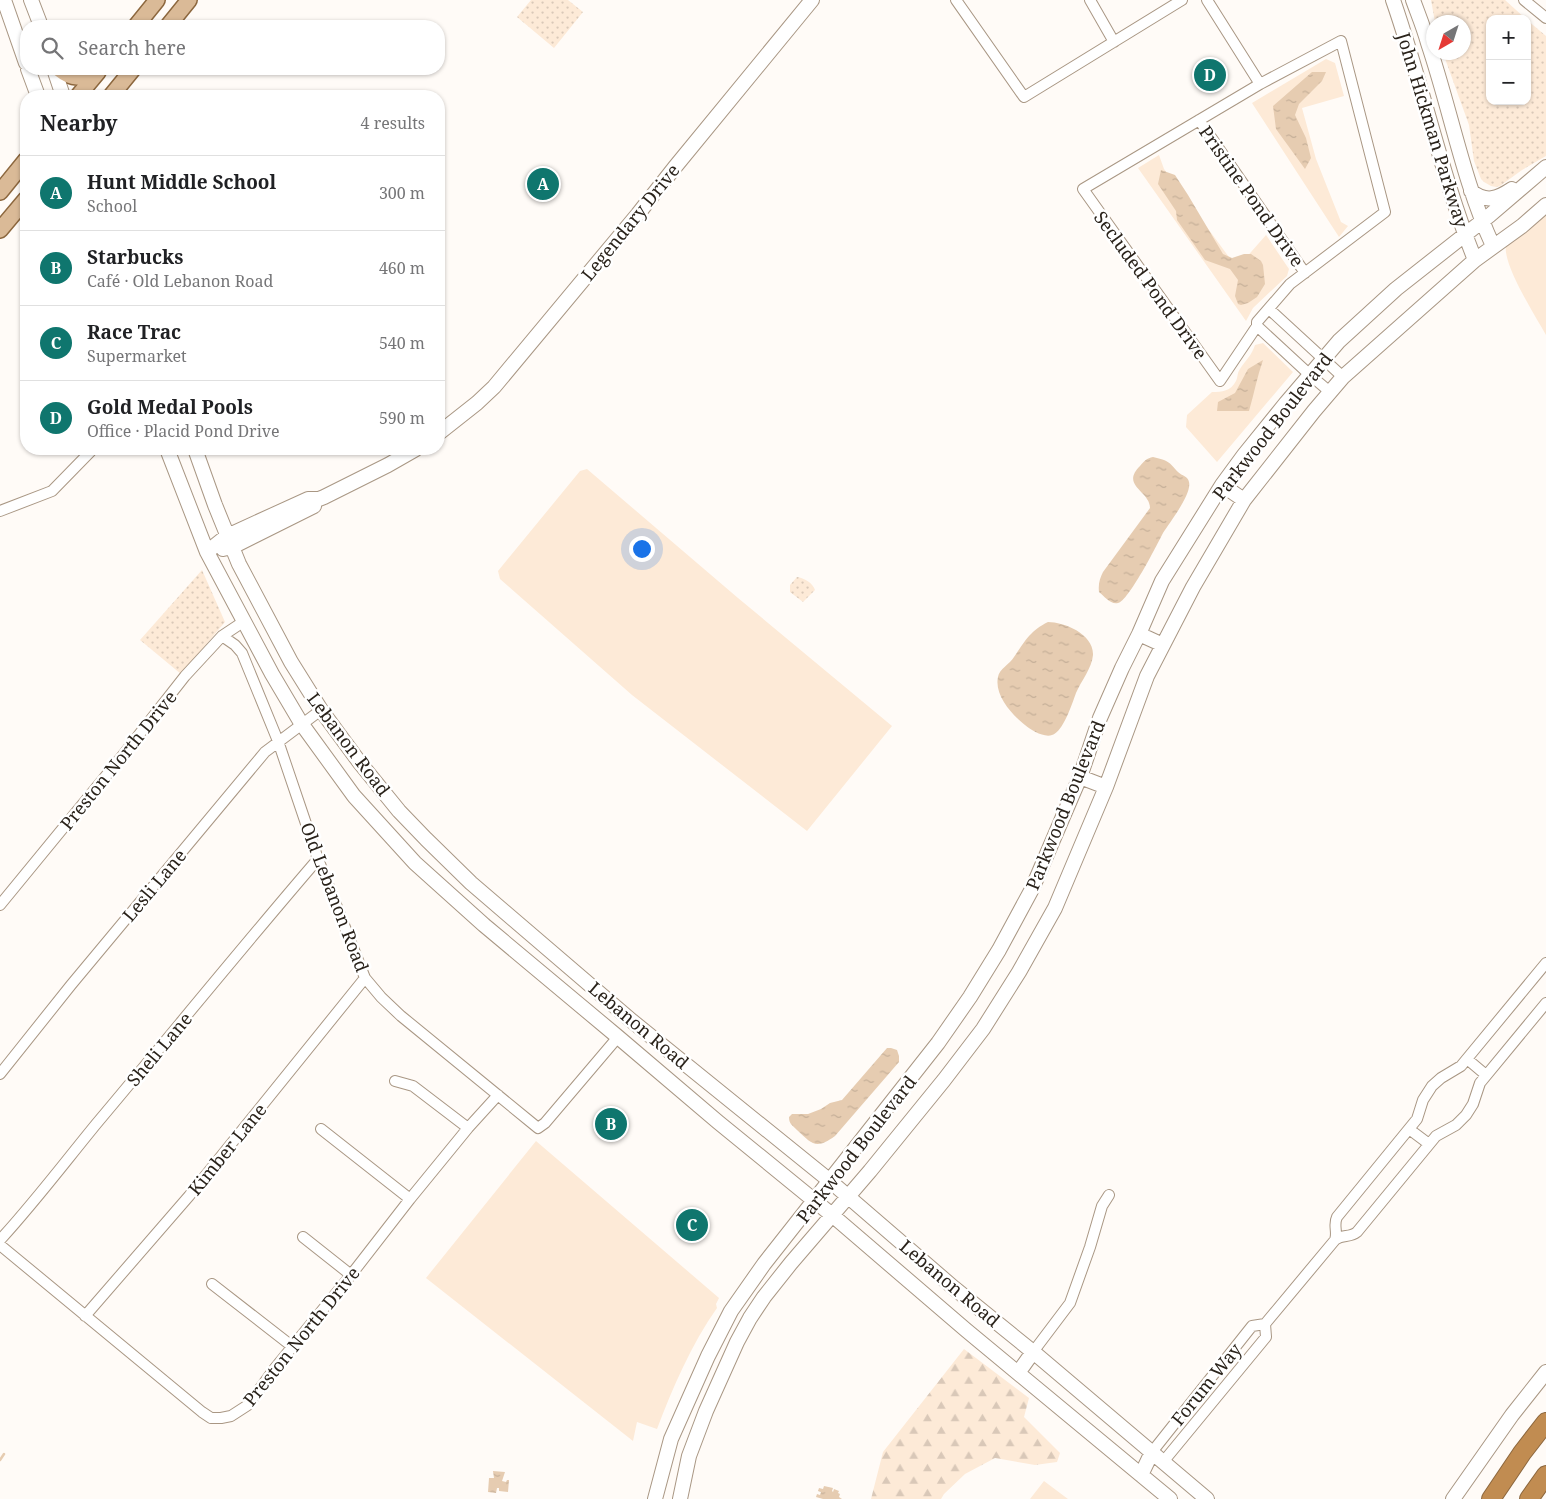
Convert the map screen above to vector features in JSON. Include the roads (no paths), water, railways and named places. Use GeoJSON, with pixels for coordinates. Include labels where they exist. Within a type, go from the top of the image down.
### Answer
{"type":"FeatureCollection","features":[{"type":"Feature","properties":{"kind":"highway"},"geometry":{"type":"LineString","coordinates":[[1522,1453],[1546,1408]]}},
{"type":"Feature","properties":{"kind":"highway"},"geometry":{"type":"LineString","coordinates":[[1491,1499],[1522,1453],[1546,1422]]}},
{"type":"Feature","properties":{"kind":"highway"},"geometry":{"type":"LineString","coordinates":[[1529,1499],[1546,1475]]}},
{"type":"Feature","properties":{"kind":"main road"},"geometry":{"type":"LineString","coordinates":[[4,0],[20,46]]}},
{"type":"Feature","properties":{"kind":"main road"},"geometry":{"type":"LineString","coordinates":[[31,0],[39,20]]}},
{"type":"Feature","properties":{"kind":"main road"},"geometry":{"type":"LineString","coordinates":[[141,20],[157,0]]}},
{"type":"Feature","properties":{"kind":"main road"},"geometry":{"type":"LineString","coordinates":[[173,20],[189,0]]}},
{"type":"Feature","properties":{"kind":"main road","name":"Legendary Drive"},"geometry":{"type":"LineString","coordinates":[[445,428],[494,387],[812,0]]}},
{"type":"Feature","properties":{"kind":"main road","name":"John Hickman Parkway"},"geometry":{"type":"LineString","coordinates":[[1393,0],[1474,260]]}},
{"type":"Feature","properties":{"kind":"main road","name":"John Hickman Parkway"},"geometry":{"type":"LineString","coordinates":[[1413,0],[1428,43],[1471,191],[1493,246]]}},
{"type":"Feature","properties":{"kind":"main road"},"geometry":{"type":"LineString","coordinates":[[30,75],[36,90]]}},
{"type":"Feature","properties":{"kind":"main road"},"geometry":{"type":"LineString","coordinates":[[56,75],[61,90]]}},
{"type":"Feature","properties":{"kind":"main road"},"geometry":{"type":"LineString","coordinates":[[67,75],[80,78],[86,75]]}},
{"type":"Feature","properties":{"kind":"main road"},"geometry":{"type":"LineString","coordinates":[[83,90],[94,75]]}},
{"type":"Feature","properties":{"kind":"main road"},"geometry":{"type":"LineString","coordinates":[[116,90],[128,75]]}},
{"type":"Feature","properties":{"kind":"main road"},"geometry":{"type":"LineString","coordinates":[[0,192],[20,167]]}},
{"type":"Feature","properties":{"kind":"main road","name":"Parkwood Boulevard"},"geometry":{"type":"LineString","coordinates":[[655,1499],[669,1446],[708,1356],[731,1311],[764,1264],[938,1043],[999,950],[1032,889],[1080,777],[1100,718],[1162,581],[1222,485],[1322,359],[1339,341],[1396,289],[1546,168]]}},
{"type":"Feature","properties":{"kind":"main road"},"geometry":{"type":"LineString","coordinates":[[1471,191],[1477,196],[1487,199],[1493,198],[1503,195],[1523,182],[1535,177]]}},
{"type":"Feature","properties":{"kind":"main road","name":"Parkwood Boulevard"},"geometry":{"type":"LineString","coordinates":[[680,1499],[690,1454],[715,1389],[750,1318],[785,1270],[944,1080],[988,1020],[1019,972],[1055,908],[1106,786],[1147,676],[1193,587],[1244,500],[1314,411],[1344,377],[1474,260],[1522,226],[1546,205]]}},
{"type":"Feature","properties":{"kind":"main road"},"geometry":{"type":"LineString","coordinates":[[0,230],[20,206]]}},
{"type":"Feature","properties":{"kind":"main road","name":"Lebanon Road"},"geometry":{"type":"LineString","coordinates":[[169,455],[207,552],[243,622],[301,724],[354,796],[415,863],[484,925],[1170,1499]]}},
{"type":"Feature","properties":{"kind":"main road","name":"Lebanon Road"},"geometry":{"type":"LineString","coordinates":[[197,455],[229,541],[286,654],[321,710],[360,763],[388,797],[447,860],[471,883],[632,1020],[830,1181],[954,1288],[1207,1499]]}},
{"type":"Feature","properties":{"kind":"main road"},"geometry":{"type":"LineString","coordinates":[[207,552],[308,499],[319,499],[406,455]]}},
{"type":"Feature","properties":{"kind":"main road"},"geometry":{"type":"LineString","coordinates":[[1222,485],[1244,500]]}},
{"type":"Feature","properties":{"kind":"main road"},"geometry":{"type":"LineString","coordinates":[[1139,634],[1163,645]]}},
{"type":"Feature","properties":{"kind":"main road"},"geometry":{"type":"LineString","coordinates":[[1080,777],[1106,786]]}},
{"type":"Feature","properties":{"kind":"main road"},"geometry":{"type":"LineString","coordinates":[[618,1036],[632,1020]]}},
{"type":"Feature","properties":{"kind":"main road"},"geometry":{"type":"LineString","coordinates":[[1018,1373],[1033,1352]]}},
{"type":"Feature","properties":{"kind":"main road"},"geometry":{"type":"LineString","coordinates":[[1453,1499],[1512,1415],[1546,1372]]}},
{"type":"Feature","properties":{"kind":"main road"},"geometry":{"type":"LineString","coordinates":[[669,1446],[690,1454]]}},
{"type":"Feature","properties":{"kind":"main road"},"geometry":{"type":"LineString","coordinates":[[1141,1475],[1152,1452]]}},
{"type":"Feature","properties":{"kind":"main road"},"geometry":{"type":"LineString","coordinates":[[1141,1475],[1163,1462]]}},
{"type":"Feature","properties":{"kind":"street"},"geometry":{"type":"LineString","coordinates":[[956,0],[1024,97],[1182,0]]}},
{"type":"Feature","properties":{"kind":"street"},"geometry":{"type":"LineString","coordinates":[[1090,0],[1114,42]]}},
{"type":"Feature","properties":{"kind":"street"},"geometry":{"type":"LineString","coordinates":[[1208,0],[1260,84]]}},
{"type":"Feature","properties":{"kind":"street"},"geometry":{"type":"LineString","coordinates":[[1524,0],[1546,18]]}},
{"type":"Feature","properties":{"kind":"street"},"geometry":{"type":"LineString","coordinates":[[1199,120],[1260,84],[1341,41],[1384,212],[1290,284],[1258,322],[1257,326],[1330,392]]}},
{"type":"Feature","properties":{"kind":"street","name":"Secluded Pond Drive"},"geometry":{"type":"LineString","coordinates":[[1199,120],[1083,189],[1220,381],[1257,326]]}},
{"type":"Feature","properties":{"kind":"street","name":"Pristine Pond Drive"},"geometry":{"type":"LineString","coordinates":[[1199,120],[1305,273]]}},
{"type":"Feature","properties":{"kind":"street"},"geometry":{"type":"LineString","coordinates":[[1269,309],[1344,377]]}},
{"type":"Feature","properties":{"kind":"street"},"geometry":{"type":"LineString","coordinates":[[0,511],[52,491],[87,455]]}},
{"type":"Feature","properties":{"kind":"street","name":"Preston North Drive"},"geometry":{"type":"LineString","coordinates":[[0,905],[186,676],[222,636],[243,622]]}},
{"type":"Feature","properties":{"kind":"street","name":"Old Lebanon Road"},"geometry":{"type":"LineString","coordinates":[[222,636],[242,652],[278,741],[318,859],[365,978],[381,998],[538,1128],[545,1123],[618,1036]]}},
{"type":"Feature","properties":{"kind":"street","name":"Lesli Lane"},"geometry":{"type":"LineString","coordinates":[[0,1074],[264,752],[321,710]]}},
{"type":"Feature","properties":{"kind":"street","name":"Sheli Lane"},"geometry":{"type":"LineString","coordinates":[[0,1240],[27,1211],[80,1144],[318,859]]}},
{"type":"Feature","properties":{"kind":"street"},"geometry":{"type":"LineString","coordinates":[[1335,1240],[1337,1234],[1336,1218],[1418,1118],[1423,1100],[1432,1086],[1443,1077],[1458,1069],[1546,963]]}},
{"type":"Feature","properties":{"kind":"street","name":"Kimber Lane"},"geometry":{"type":"LineString","coordinates":[[85,1316],[189,1196],[365,978]]}},
{"type":"Feature","properties":{"kind":"street","name":"Forum Way"},"geometry":{"type":"LineString","coordinates":[[1152,1452],[1252,1326],[1265,1324],[1335,1240],[1357,1232],[1438,1135],[1466,1116],[1473,1104],[1479,1085],[1486,1075],[1546,1003]]}},
{"type":"Feature","properties":{"kind":"street"},"geometry":{"type":"LineString","coordinates":[[1467,1059],[1486,1075]]}},
{"type":"Feature","properties":{"kind":"street"},"geometry":{"type":"LineString","coordinates":[[395,1081],[412,1086],[468,1128]]}},
{"type":"Feature","properties":{"kind":"street","name":"Preston North Drive"},"geometry":{"type":"LineString","coordinates":[[0,1245],[211,1418],[232,1416],[248,1405],[275,1368],[410,1199],[468,1128],[498,1095]]}},
{"type":"Feature","properties":{"kind":"street"},"geometry":{"type":"LineString","coordinates":[[321,1129],[410,1199]]}},
{"type":"Feature","properties":{"kind":"street"},"geometry":{"type":"LineString","coordinates":[[1409,1129],[1430,1144]]}},
{"type":"Feature","properties":{"kind":"street"},"geometry":{"type":"LineString","coordinates":[[1033,1352],[1070,1304],[1090,1248],[1102,1206],[1109,1195]]}},
{"type":"Feature","properties":{"kind":"street"},"geometry":{"type":"LineString","coordinates":[[303,1237],[351,1275]]}},
{"type":"Feature","properties":{"kind":"street"},"geometry":{"type":"LineString","coordinates":[[212,1284],[293,1347]]}},
{"type":"Feature","properties":{"kind":"street","name":"Forum Way"},"geometry":{"type":"LineString","coordinates":[[1163,1462],[1266,1337],[1265,1324]]}},
{"type":"Feature","properties":{"kind":"water"},"geometry":{"type":"Polygon","coordinates":[[[1312,72],[1326,72],[1322,81],[1299,104],[1295,115],[1306,138],[1311,158],[1305,169],[1276,129],[1273,106],[1312,72]]]}},
{"type":"Feature","properties":{"kind":"water"},"geometry":{"type":"Polygon","coordinates":[[[1161,170],[1175,175],[1223,254],[1232,258],[1251,254],[1261,261],[1265,284],[1257,297],[1248,303],[1238,304],[1235,296],[1238,280],[1230,269],[1205,260],[1177,220],[1176,211],[1158,184],[1161,170]]]}},
{"type":"Feature","properties":{"kind":"water"},"geometry":{"type":"Polygon","coordinates":[[[1263,360],[1249,411],[1217,411],[1218,402],[1235,393],[1248,369],[1263,360]]]}},
{"type":"Feature","properties":{"kind":"water"},"geometry":{"type":"Polygon","coordinates":[[[1153,457],[1164,460],[1187,478],[1189,487],[1184,501],[1163,533],[1135,584],[1123,600],[1113,603],[1099,592],[1100,579],[1103,572],[1150,508],[1149,502],[1134,484],[1133,479],[1143,463],[1153,457]]]}},
{"type":"Feature","properties":{"kind":"water"},"geometry":{"type":"Polygon","coordinates":[[[1048,622],[1062,624],[1083,635],[1089,641],[1093,655],[1091,665],[1060,729],[1049,736],[1034,731],[1015,716],[1001,697],[997,684],[1000,671],[1012,660],[1028,637],[1048,622]]]}},
{"type":"Feature","properties":{"kind":"water"},"geometry":{"type":"Polygon","coordinates":[[[887,1048],[897,1050],[899,1062],[835,1136],[823,1143],[814,1144],[791,1124],[789,1117],[792,1114],[808,1114],[830,1103],[842,1100],[887,1048]]]}},
{"type":"Feature","properties":{"kind":"water"},"geometry":{"type":"Polygon","coordinates":[[[493,1471],[505,1472],[502,1481],[506,1482],[509,1480],[508,1492],[499,1491],[499,1488],[497,1488],[496,1493],[488,1492],[489,1478],[494,1478],[493,1471]]]}},
{"type":"Feature","properties":{"kind":"water"},"geometry":{"type":"Polygon","coordinates":[[[824,1486],[833,1488],[833,1492],[834,1489],[839,1491],[839,1497],[842,1499],[816,1497],[821,1492],[818,1491],[819,1488],[823,1489],[824,1486]]]}},
{"type":"Feature","properties":{"kind":"waterway"},"geometry":{"type":"LineString","coordinates":[[0,1460],[4,1454]]}},
{"type":"Feature","properties":{"kind":"place","name":"Gold Medal Pools"},"geometry":{"type":"Point","coordinates":[1210,75]}},
{"type":"Feature","properties":{"kind":"place","name":"Hunt Middle School"},"geometry":{"type":"Point","coordinates":[543,184]}},
{"type":"Feature","properties":{"kind":"place","name":"Starbucks"},"geometry":{"type":"Point","coordinates":[611,1124]}},
{"type":"Feature","properties":{"kind":"place","name":"Race Trac"},"geometry":{"type":"Point","coordinates":[692,1225]}}]}
